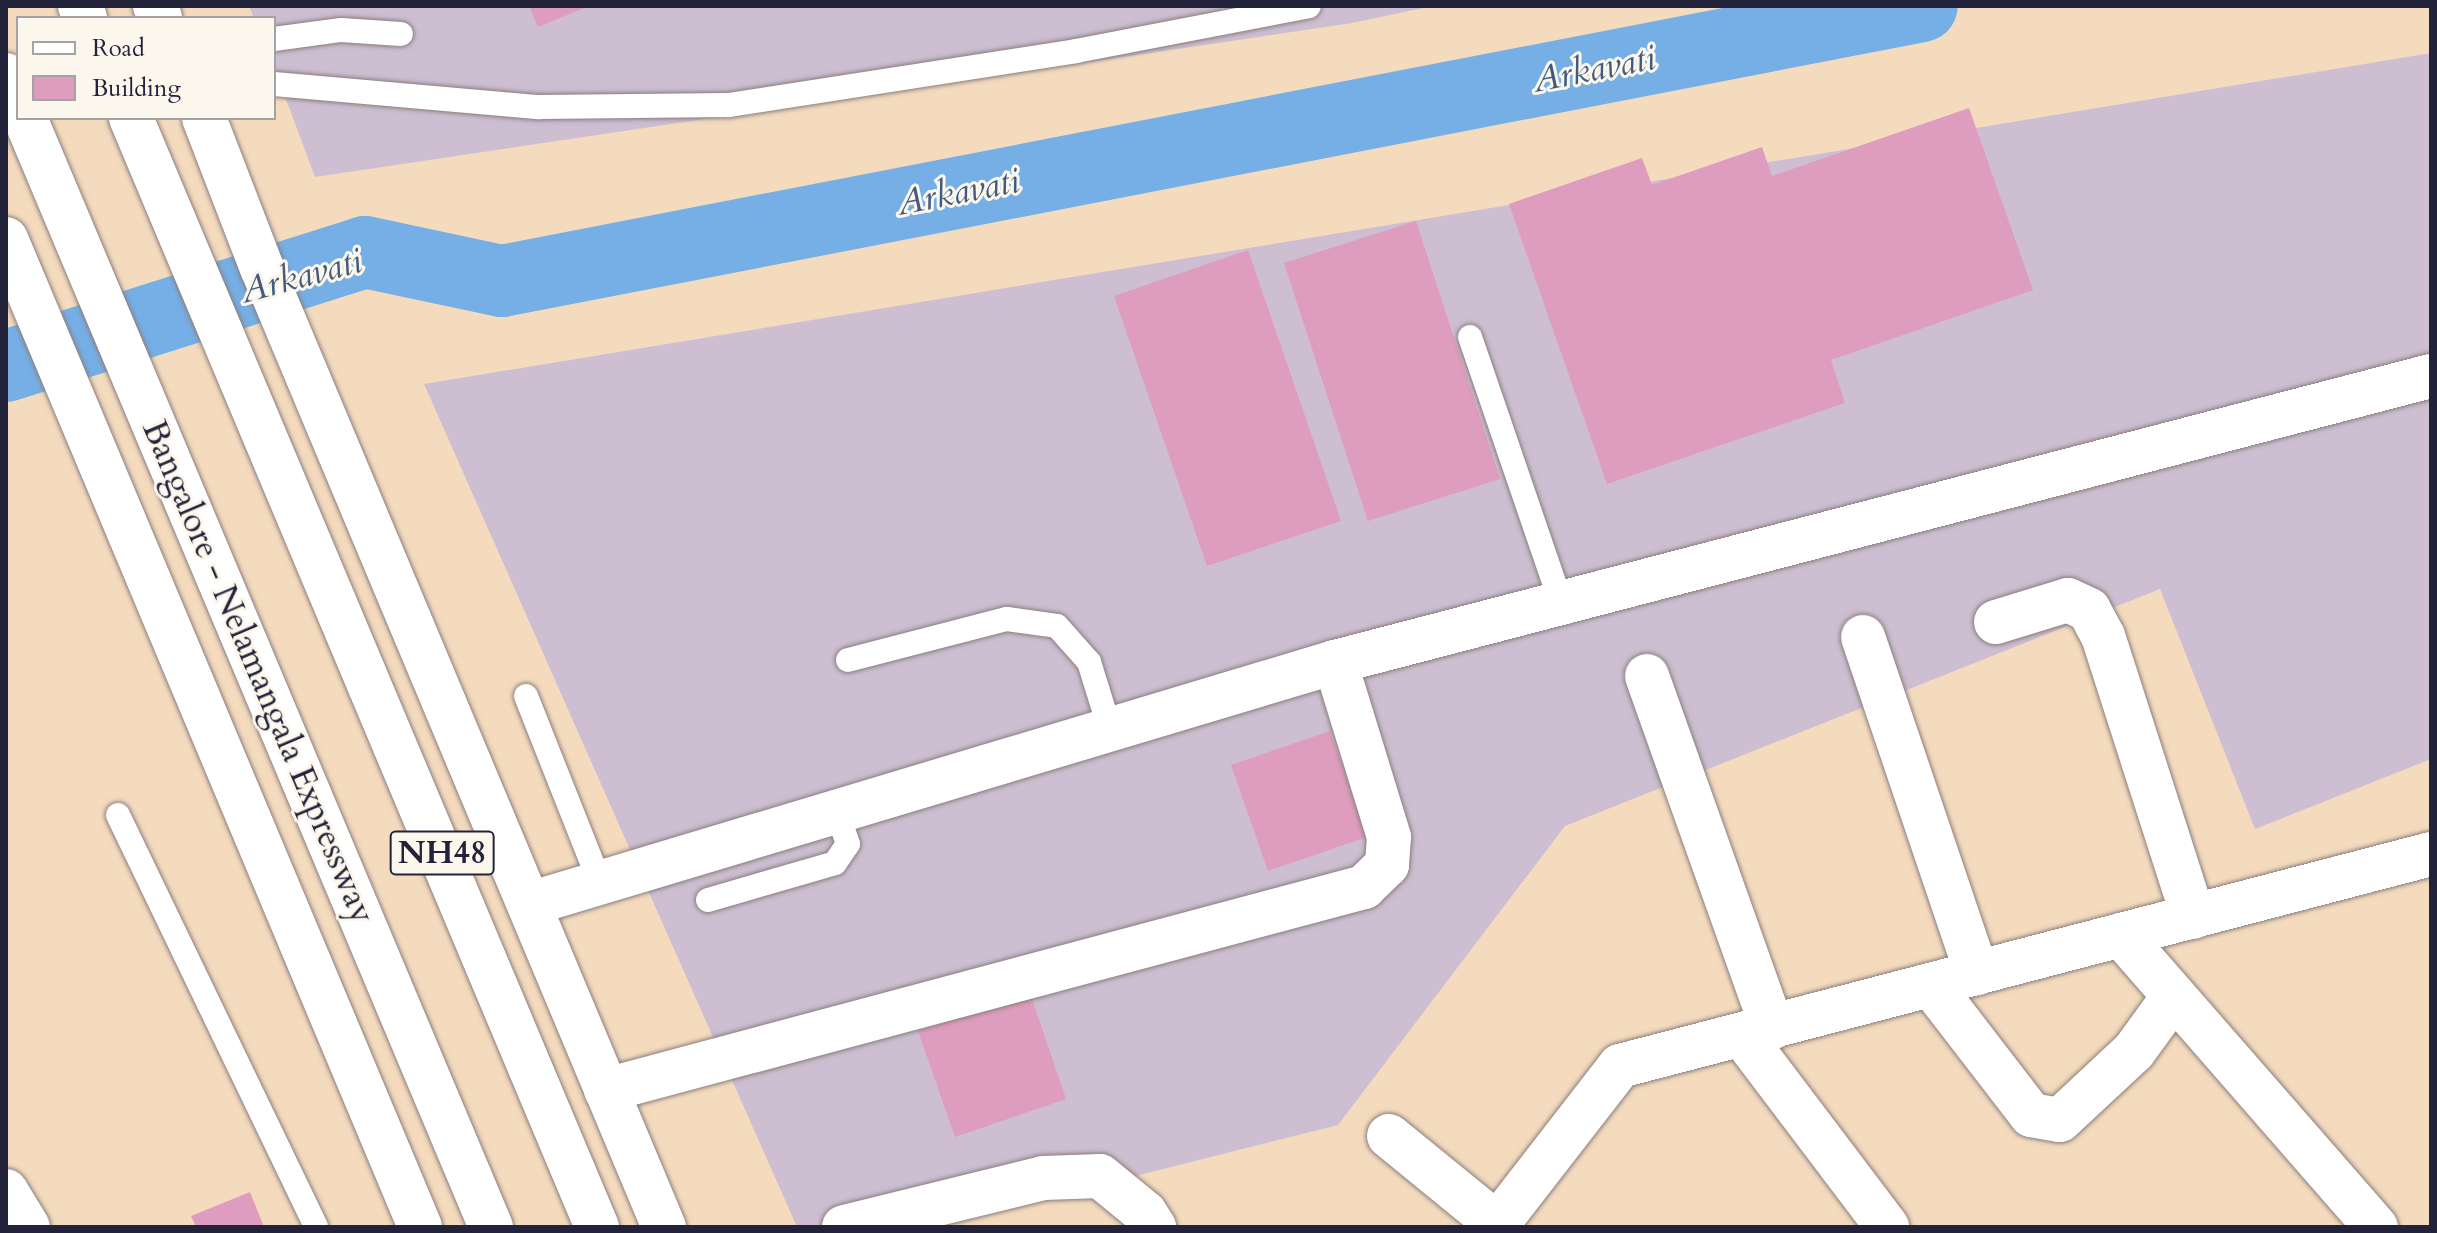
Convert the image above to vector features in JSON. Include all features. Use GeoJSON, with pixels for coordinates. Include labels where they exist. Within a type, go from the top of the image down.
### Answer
{"type":"FeatureCollection","features":[{"type":"Feature","properties":{"kind":"main road"},"geometry":{"type":"LineString","coordinates":[[6,75],[16,98]]}},
{"type":"Feature","properties":{"kind":"main road","name":"Bangalore - Nelamangala Expressway"},"geometry":{"type":"LineString","coordinates":[[26,120],[79,240],[194,522],[491,1227]]}},
{"type":"Feature","properties":{"kind":"main road","name":"NH48"},"geometry":{"type":"LineString","coordinates":[[132,120],[286,480],[597,1227]]}},
{"type":"Feature","properties":{"kind":"main road"},"geometry":{"type":"LineString","coordinates":[[205,120],[342,461],[664,1227]]}},
{"type":"Feature","properties":{"kind":"main road"},"geometry":{"type":"LineString","coordinates":[[10,248],[420,1227]]}},
{"type":"Feature","properties":{"kind":"main road"},"geometry":{"type":"LineString","coordinates":[[529,904],[1335,662],[2431,376]]}},
{"type":"Feature","properties":{"kind":"main road"},"geometry":{"type":"LineString","coordinates":[[1996,622],[2068,600],[2089,610],[2103,636],[2193,917]]}},
{"type":"Feature","properties":{"kind":"main road"},"geometry":{"type":"LineString","coordinates":[[1863,637],[1977,973]]}},
{"type":"Feature","properties":{"kind":"main road"},"geometry":{"type":"LineString","coordinates":[[606,1090],[1364,887],[1387,865],[1389,837],[1335,662]]}},
{"type":"Feature","properties":{"kind":"main road"},"geometry":{"type":"LineString","coordinates":[[1647,676],[1757,1031],[1887,1227]]}},
{"type":"Feature","properties":{"kind":"main road"},"geometry":{"type":"LineString","coordinates":[[1389,1136],[1496,1226],[1620,1066],[2431,854]]}},
{"type":"Feature","properties":{"kind":"main road"},"geometry":{"type":"LineString","coordinates":[[2121,935],[2376,1227]]}},
{"type":"Feature","properties":{"kind":"main road"},"geometry":{"type":"LineString","coordinates":[[1931,985],[2031,1115],[2060,1120],[2134,1051],[2174,996]]}},
{"type":"Feature","properties":{"kind":"main road"},"geometry":{"type":"LineString","coordinates":[[844,1227],[1043,1178],[1100,1176],[1145,1213],[1154,1227]]}},
{"type":"Feature","properties":{"kind":"main road"},"geometry":{"type":"LineString","coordinates":[[6,1191],[28,1227]]}},
{"type":"Feature","properties":{"kind":"lane"},"geometry":{"type":"LineString","coordinates":[[276,84],[539,107],[729,105],[1076,51],[1309,6]]}},
{"type":"Feature","properties":{"kind":"lane"},"geometry":{"type":"LineString","coordinates":[[276,39],[341,30],[401,34]]}},
{"type":"Feature","properties":{"kind":"lane"},"geometry":{"type":"LineString","coordinates":[[1470,337],[1561,603]]}},
{"type":"Feature","properties":{"kind":"lane"},"geometry":{"type":"LineString","coordinates":[[848,660],[1007,619],[1057,626],[1089,662],[1110,730]]}},
{"type":"Feature","properties":{"kind":"lane"},"geometry":{"type":"LineString","coordinates":[[526,696],[600,883]]}},
{"type":"Feature","properties":{"kind":"lane"},"geometry":{"type":"LineString","coordinates":[[708,900],[835,863],[848,844],[837,812]]}},
{"type":"Feature","properties":{"kind":"lane"},"geometry":{"type":"LineString","coordinates":[[118,815],[316,1227]]}},
{"type":"Feature","properties":{"kind":"shaded area"},"geometry":{"type":"Polygon","coordinates":[[[249,6],[1433,6],[1352,23],[315,177],[276,72],[276,16],[253,16],[249,6]]]}},
{"type":"Feature","properties":{"kind":"shaded area"},"geometry":{"type":"Polygon","coordinates":[[[2431,53],[2431,759],[2255,829],[2160,589],[1565,826],[1338,1125],[932,1227],[797,1227],[424,384],[2431,53]]]}},
{"type":"Feature","properties":{"kind":"building"},"geometry":{"type":"Polygon","coordinates":[[[529,6],[589,6],[538,27],[529,6]]]}},
{"type":"Feature","properties":{"kind":"building"},"geometry":{"type":"Polygon","coordinates":[[[1969,108],[2033,290],[1831,360],[1845,403],[1607,484],[1509,204],[1642,158],[1652,185],[1762,147],[1772,176],[1969,108]]]}},
{"type":"Feature","properties":{"kind":"building"},"geometry":{"type":"Polygon","coordinates":[[[1416,221],[1500,479],[1368,521],[1284,263],[1416,221]]]}},
{"type":"Feature","properties":{"kind":"building"},"geometry":{"type":"Polygon","coordinates":[[[1248,250],[1341,521],[1207,566],[1114,296],[1248,250]]]}},
{"type":"Feature","properties":{"kind":"building"},"geometry":{"type":"Polygon","coordinates":[[[1330,731],[1367,837],[1268,871],[1231,765],[1330,731]]]}},
{"type":"Feature","properties":{"kind":"building"},"geometry":{"type":"Polygon","coordinates":[[[1030,993],[1066,1099],[955,1137],[918,1031],[1030,993]]]}},
{"type":"Feature","properties":{"kind":"building"},"geometry":{"type":"Polygon","coordinates":[[[250,1192],[264,1227],[196,1227],[191,1216],[250,1192]]]}},
{"type":"Feature","properties":{"kind":"waterway","name":"Arkavati"},"geometry":{"type":"LineString","coordinates":[[6,366],[365,252],[502,281],[1922,6]]}}]}
